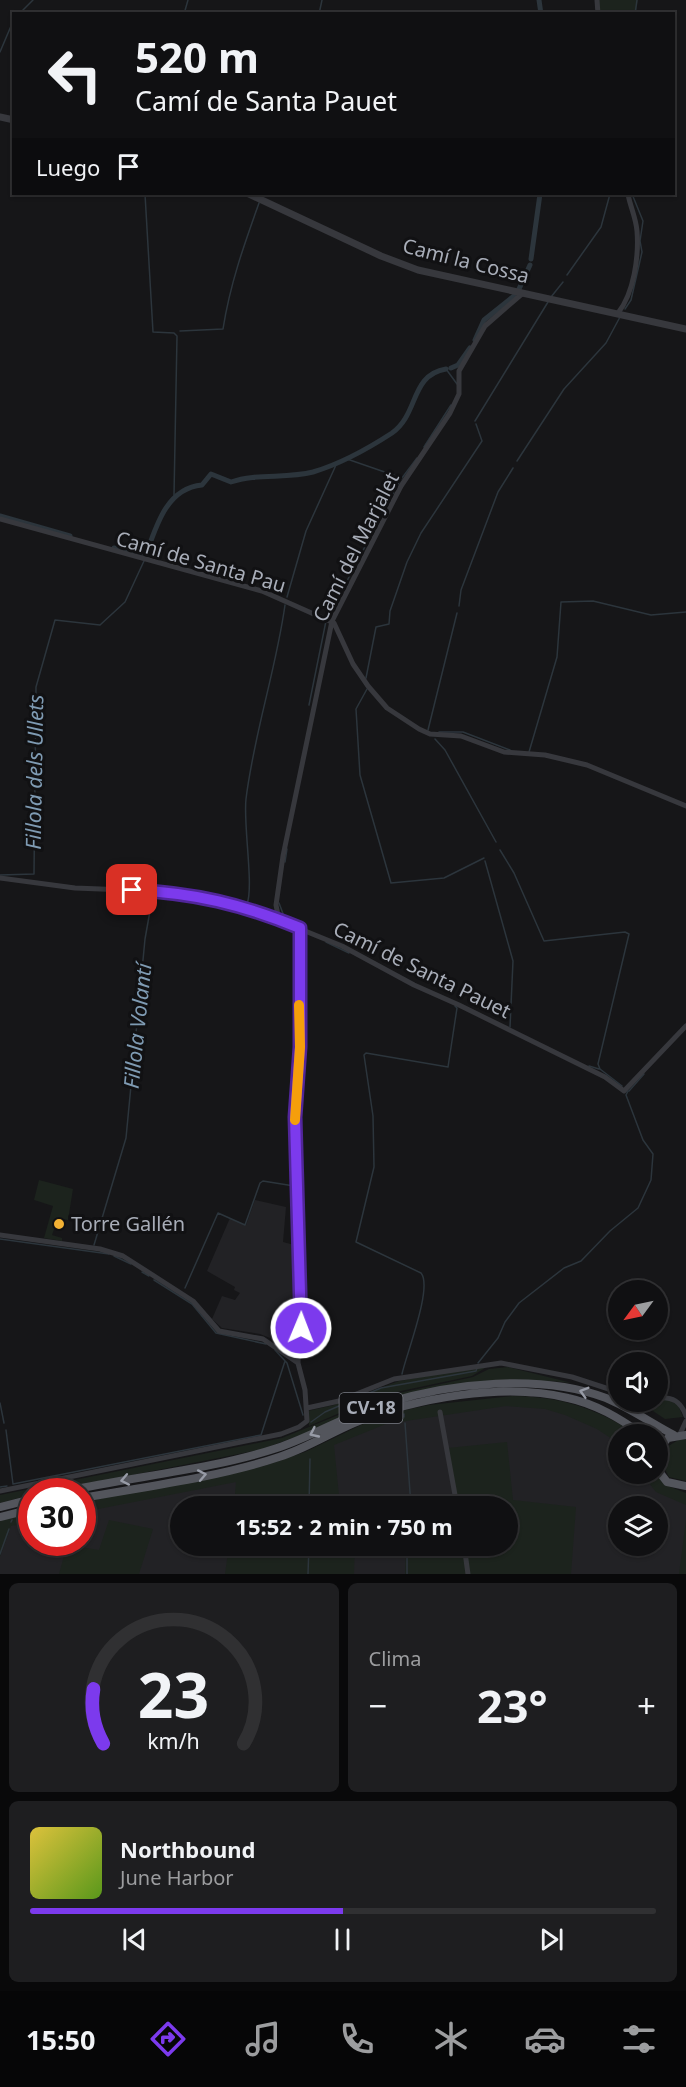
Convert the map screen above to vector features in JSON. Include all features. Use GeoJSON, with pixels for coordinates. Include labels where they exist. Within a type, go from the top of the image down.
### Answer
{"type":"FeatureCollection","features":[{"type":"Feature","properties":{"kind":"main road","name":"CV-18"},"geometry":{"type":"LineString","coordinates":[[96,1485],[254,1454],[299,1439],[386,1403],[426,1393],[499,1384],[541,1384],[576,1389],[606,1398],[680,1435]]}},
{"type":"Feature","properties":{"kind":"main road","name":"CV-18"},"geometry":{"type":"LineString","coordinates":[[96,1495],[257,1464],[304,1448],[352,1424],[388,1411],[458,1397],[525,1392],[559,1396],[604,1410],[626,1424]]}},
{"type":"Feature","properties":{"kind":"main road"},"geometry":{"type":"LineString","coordinates":[[668,1482],[685,1487]]}},
{"type":"Feature","properties":{"kind":"main road"},"geometry":{"type":"LineString","coordinates":[[0,1506],[18,1502]]}},
{"type":"Feature","properties":{"kind":"main road"},"geometry":{"type":"LineString","coordinates":[[0,1517],[18,1512]]}},
{"type":"Feature","properties":{"kind":"street","name":"Camí la Cossa"},"geometry":{"type":"LineString","coordinates":[[251,195],[408,267],[686,329]]}},
{"type":"Feature","properties":{"kind":"street"},"geometry":{"type":"LineString","coordinates":[[618,313],[628,301],[637,245],[637,229],[628,195]]}},
{"type":"Feature","properties":{"kind":"street","name":"Camí del Marjalet"},"geometry":{"type":"LineString","coordinates":[[279,920],[276,905],[283,856],[332,621],[401,486],[450,413],[459,394],[459,371],[485,326],[523,293]]}},
{"type":"Feature","properties":{"kind":"street","name":"Camí de Santa Pau"},"geometry":{"type":"LineString","coordinates":[[0,519],[262,591],[332,621]]}},
{"type":"Feature","properties":{"kind":"street"},"geometry":{"type":"LineString","coordinates":[[332,621],[338,627],[353,664],[368,686],[387,708],[413,726],[430,734],[461,736],[504,752],[545,755],[586,765],[686,806]]}},
{"type":"Feature","properties":{"kind":"street","name":"Camí de Santa Pauet"},"geometry":{"type":"LineString","coordinates":[[0,878],[75,888],[177,892],[241,905],[342,946],[414,985],[593,1071],[624,1091],[686,1026]]}},
{"type":"Feature","properties":{"kind":"street"},"geometry":{"type":"LineString","coordinates":[[0,1491],[281,1434],[303,1425],[307,1420],[307,1408],[298,1363],[301,1290],[295,1117],[300,1047],[300,928]]}},
{"type":"Feature","properties":{"kind":"street"},"geometry":{"type":"LineString","coordinates":[[0,1235],[100,1249],[123,1256],[193,1301],[219,1331],[263,1339],[298,1363]]}},
{"type":"Feature","properties":{"kind":"street"},"geometry":{"type":"LineString","coordinates":[[307,1408],[339,1401],[394,1379],[501,1363],[572,1377],[608,1389]]}},
{"type":"Feature","properties":{"kind":"street"},"geometry":{"type":"LineString","coordinates":[[668,1397],[677,1401],[686,1416]]}},
{"type":"Feature","properties":{"kind":"street"},"geometry":{"type":"LineString","coordinates":[[440,1412],[456,1496]]}},
{"type":"Feature","properties":{"kind":"street"},"geometry":{"type":"LineString","coordinates":[[680,1435],[686,1421]]}},
{"type":"Feature","properties":{"kind":"street"},"geometry":{"type":"LineString","coordinates":[[466,1556],[468,1574]]}},
{"type":"Feature","properties":{"kind":"shaded area"},"geometry":{"type":"Polygon","coordinates":[[[598,0],[638,0],[636,12],[599,12],[598,0]]]}},
{"type":"Feature","properties":{"kind":"shaded area"},"geometry":{"type":"Polygon","coordinates":[[[39,1180],[73,1189],[68,1220],[58,1218],[52,1235],[62,1238],[62,1241],[44,1238],[53,1206],[34,1200],[39,1180]]]}},
{"type":"Feature","properties":{"kind":"shaded area"},"geometry":{"type":"Polygon","coordinates":[[[255,1200],[286,1207],[283,1242],[294,1245],[292,1349],[289,1350],[275,1340],[260,1334],[222,1328],[212,1319],[222,1296],[235,1300],[240,1293],[234,1290],[235,1287],[207,1271],[230,1218],[246,1225],[255,1200]]]}},
{"type":"Feature","properties":{"kind":"shaded area"},"geometry":{"type":"Polygon","coordinates":[[[476,1367],[485,1368],[472,1376],[382,1395],[309,1426],[308,1411],[334,1405],[399,1381],[476,1367]]]}},
{"type":"Feature","properties":{"kind":"shaded area"},"geometry":{"type":"Polygon","coordinates":[[[508,1367],[572,1383],[550,1381],[433,1388],[259,1450],[96,1482],[96,1478],[84,1478],[282,1438],[385,1396],[473,1377],[489,1369],[508,1367]]]}},
{"type":"Feature","properties":{"kind":"shaded area"},"geometry":{"type":"Polygon","coordinates":[[[512,1396],[530,1397],[577,1405],[619,1424],[608,1424],[608,1436],[565,1415],[545,1409],[506,1406],[386,1424],[334,1445],[339,1496],[235,1496],[236,1482],[96,1509],[96,1499],[264,1466],[305,1452],[392,1413],[429,1405],[512,1396]]]}},
{"type":"Feature","properties":{"kind":"shaded area"},"geometry":{"type":"Polygon","coordinates":[[[531,1396],[608,1430],[608,1484],[662,1484],[686,1496],[686,1574],[0,1574],[0,1522],[18,1518],[18,1556],[96,1556],[96,1501],[248,1472],[294,1458],[375,1421],[531,1396]]]}},
{"type":"Feature","properties":{"kind":"shaded area"},"geometry":{"type":"Polygon","coordinates":[[[668,1400],[678,1405],[683,1417],[665,1419],[654,1412],[668,1412],[668,1400]]]}},
{"type":"Feature","properties":{"kind":"shaded area"},"geometry":{"type":"Polygon","coordinates":[[[680,1439],[686,1439],[686,1481],[668,1475],[668,1446],[680,1439]]]}},
{"type":"Feature","properties":{"kind":"shaded area"},"geometry":{"type":"Polygon","coordinates":[[[507,1442],[513,1496],[456,1496],[448,1448],[507,1442]]]}},
{"type":"Feature","properties":{"kind":"shaded area"},"geometry":{"type":"Polygon","coordinates":[[[650,1484],[666,1484],[686,1493],[686,1505],[668,1496],[656,1492],[650,1484]]]}},
{"type":"Feature","properties":{"kind":"shaded area"},"geometry":{"type":"Polygon","coordinates":[[[18,1491],[18,1498],[0,1503],[0,1495],[18,1491]]]}},
{"type":"Feature","properties":{"kind":"shaded area"},"geometry":{"type":"Polygon","coordinates":[[[518,1501],[576,1507],[571,1574],[405,1574],[406,1556],[518,1556],[518,1501]]]}},
{"type":"Feature","properties":{"kind":"shaded area"},"geometry":{"type":"Polygon","coordinates":[[[18,1516],[18,1525],[11,1526],[0,1557],[0,1520],[18,1516]]]}},
{"type":"Feature","properties":{"kind":"shaded area"},"geometry":{"type":"Polygon","coordinates":[[[109,1520],[153,1529],[139,1574],[59,1574],[64,1556],[96,1556],[96,1550],[99,1550],[109,1520]]]}},
{"type":"Feature","properties":{"kind":"shaded area"},"geometry":{"type":"Polygon","coordinates":[[[686,1520],[686,1574],[679,1574],[686,1520]]]}},
{"type":"Feature","properties":{"kind":"shaded area"},"geometry":{"type":"Polygon","coordinates":[[[227,1556],[355,1556],[354,1574],[225,1574],[227,1556]]]}},
{"type":"Feature","properties":{"kind":"waterway"},"geometry":{"type":"LineString","coordinates":[[21,12],[33,0]]}},
{"type":"Feature","properties":{"kind":"waterway"},"geometry":{"type":"LineString","coordinates":[[185,12],[188,0]]}},
{"type":"Feature","properties":{"kind":"waterway"},"geometry":{"type":"LineString","coordinates":[[319,12],[322,0]]}},
{"type":"Feature","properties":{"kind":"waterway"},"geometry":{"type":"LineString","coordinates":[[539,0],[541,12]]}},
{"type":"Feature","properties":{"kind":"waterway"},"geometry":{"type":"LineString","coordinates":[[635,12],[637,0]]}},
{"type":"Feature","properties":{"kind":"waterway"},"geometry":{"type":"LineString","coordinates":[[0,52],[12,24]]}},
{"type":"Feature","properties":{"kind":"waterway"},"geometry":{"type":"LineString","coordinates":[[145,195],[153,332],[174,333],[177,336],[174,495]]}},
{"type":"Feature","properties":{"kind":"waterway"},"geometry":{"type":"LineString","coordinates":[[531,259],[540,195]]}},
{"type":"Feature","properties":{"kind":"waterway"},"geometry":{"type":"LineString","coordinates":[[567,275],[601,227],[610,195]]}},
{"type":"Feature","properties":{"kind":"waterway"},"geometry":{"type":"LineString","coordinates":[[625,309],[631,300],[642,252],[640,241],[643,221],[632,195]]}},
{"type":"Feature","properties":{"kind":"waterway"},"geometry":{"type":"LineString","coordinates":[[180,331],[223,329],[234,280],[259,203]]}},
{"type":"Feature","properties":{"kind":"waterway"},"geometry":{"type":"LineString","coordinates":[[519,289],[530,265]]}},
{"type":"Feature","properties":{"kind":"waterway"},"geometry":{"type":"LineString","coordinates":[[551,297],[563,282]]}},
{"type":"Feature","properties":{"kind":"waterway"},"geometry":{"type":"LineString","coordinates":[[475,340],[484,320],[514,296]]}},
{"type":"Feature","properties":{"kind":"waterway"},"geometry":{"type":"LineString","coordinates":[[475,421],[548,302]]}},
{"type":"Feature","properties":{"kind":"waterway"},"geometry":{"type":"LineString","coordinates":[[517,461],[564,389],[606,343],[620,317]]}},
{"type":"Feature","properties":{"kind":"waterway"},"geometry":{"type":"LineString","coordinates":[[451,368],[458,365],[470,348]]}},
{"type":"Feature","properties":{"kind":"waterway"},"geometry":{"type":"LineString","coordinates":[[446,369],[457,384]]}},
{"type":"Feature","properties":{"kind":"waterway"},"geometry":{"type":"LineString","coordinates":[[147,552],[160,519],[172,500],[180,493],[202,485],[211,474],[231,482],[241,479],[303,474],[344,460],[392,433],[401,425],[426,379],[446,369]]}},
{"type":"Feature","properties":{"kind":"waterway"},"geometry":{"type":"LineString","coordinates":[[424,447],[451,405]]}},
{"type":"Feature","properties":{"kind":"waterway"},"geometry":{"type":"LineString","coordinates":[[366,678],[376,627],[389,624],[390,611],[407,562],[421,533],[482,441],[476,424]]}},
{"type":"Feature","properties":{"kind":"waterway"},"geometry":{"type":"LineString","coordinates":[[328,617],[399,482],[417,458]]}},
{"type":"Feature","properties":{"kind":"waterway","name":"Fillola Volantí"},"geometry":{"type":"LineString","coordinates":[[287,597],[306,531],[336,465],[347,459],[402,478]]}},
{"type":"Feature","properties":{"kind":"waterway"},"geometry":{"type":"LineString","coordinates":[[459,606],[461,590],[498,492],[513,468]]}},
{"type":"Feature","properties":{"kind":"waterway"},"geometry":{"type":"LineString","coordinates":[[0,516],[70,536]]}},
{"type":"Feature","properties":{"kind":"waterway"},"geometry":{"type":"LineString","coordinates":[[114,548],[144,553]]}},
{"type":"Feature","properties":{"kind":"waterway","name":"Fillola dels Ullets"},"geometry":{"type":"LineString","coordinates":[[0,875],[34,874],[36,687],[55,620],[100,625],[125,602],[144,561]]}},
{"type":"Feature","properties":{"kind":"waterway"},"geometry":{"type":"LineString","coordinates":[[529,752],[557,657],[561,602],[593,601],[651,615],[686,612]]}},
{"type":"Feature","properties":{"kind":"waterway","name":"Fillola Volantí"},"geometry":{"type":"LineString","coordinates":[[247,904],[249,884],[246,799],[254,750],[285,605]]}},
{"type":"Feature","properties":{"kind":"waterway"},"geometry":{"type":"LineString","coordinates":[[428,730],[457,613]]}},
{"type":"Feature","properties":{"kind":"waterway"},"geometry":{"type":"LineString","coordinates":[[309,705],[326,621]]}},
{"type":"Feature","properties":{"kind":"waterway"},"geometry":{"type":"LineString","coordinates":[[367,689],[356,709],[360,775],[391,883],[444,878],[484,858]]}},
{"type":"Feature","properties":{"kind":"waterway"},"geometry":{"type":"LineString","coordinates":[[439,732],[463,732],[510,750]]}},
{"type":"Feature","properties":{"kind":"waterway"},"geometry":{"type":"LineString","coordinates":[[435,739],[445,750],[496,842]]}},
{"type":"Feature","properties":{"kind":"waterway"},"geometry":{"type":"LineString","coordinates":[[285,862],[287,849]]}},
{"type":"Feature","properties":{"kind":"waterway"},"geometry":{"type":"LineString","coordinates":[[500,850],[514,873],[544,941],[625,932],[629,934],[598,1064],[600,1069],[622,1086]]}},
{"type":"Feature","properties":{"kind":"waterway"},"geometry":{"type":"LineString","coordinates":[[485,861],[513,961],[510,1027]]}},
{"type":"Feature","properties":{"kind":"waterway","name":"Fillola Volantí"},"geometry":{"type":"LineString","coordinates":[[94,1245],[126,1138],[145,939],[153,894]]}},
{"type":"Feature","properties":{"kind":"waterway","name":"Fillola Volantí"},"geometry":{"type":"LineString","coordinates":[[158,894],[192,898]]}},
{"type":"Feature","properties":{"kind":"waterway"},"geometry":{"type":"LineString","coordinates":[[279,903],[285,919]]}},
{"type":"Feature","properties":{"kind":"waterway","name":"Fillola Volantí"},"geometry":{"type":"LineString","coordinates":[[229,905],[241,909]]}},
{"type":"Feature","properties":{"kind":"waterway"},"geometry":{"type":"LineString","coordinates":[[295,929],[297,1046],[295,1068]]}},
{"type":"Feature","properties":{"kind":"waterway"},"geometry":{"type":"LineString","coordinates":[[326,942],[349,953]]}},
{"type":"Feature","properties":{"kind":"waterway"},"geometry":{"type":"LineString","coordinates":[[402,1374],[418,1322],[424,1281],[421,1273],[356,1242],[374,1167],[373,1116],[364,1055],[366,1053],[448,1067],[457,1008],[455,1006]]}},
{"type":"Feature","properties":{"kind":"waterway"},"geometry":{"type":"LineString","coordinates":[[589,1066],[599,1069]]}},
{"type":"Feature","properties":{"kind":"waterway"},"geometry":{"type":"LineString","coordinates":[[293,1113],[294,1072]]}},
{"type":"Feature","properties":{"kind":"waterway"},"geometry":{"type":"LineString","coordinates":[[629,1091],[644,1074]]}},
{"type":"Feature","properties":{"kind":"waterway"},"geometry":{"type":"LineString","coordinates":[[478,1363],[498,1338],[505,1322],[519,1303],[564,1268],[581,1261],[610,1231],[638,1208],[651,1180],[653,1154],[643,1140],[626,1095],[628,1091]]}},
{"type":"Feature","properties":{"kind":"waterway"},"geometry":{"type":"LineString","coordinates":[[185,1288],[218,1213],[245,1225],[260,1183],[263,1181],[294,1186],[295,1178]]}},
{"type":"Feature","properties":{"kind":"waterway"},"geometry":{"type":"LineString","coordinates":[[0,1239],[109,1254]]}},
{"type":"Feature","properties":{"kind":"waterway"},"geometry":{"type":"LineString","coordinates":[[114,1256],[131,1264]]}},
{"type":"Feature","properties":{"kind":"waterway"},"geometry":{"type":"LineString","coordinates":[[142,1272],[149,1276]]}},
{"type":"Feature","properties":{"kind":"waterway"},"geometry":{"type":"LineString","coordinates":[[154,1280],[192,1304],[216,1333],[266,1344]]}},
{"type":"Feature","properties":{"kind":"waterway"},"geometry":{"type":"LineString","coordinates":[[275,1350],[287,1363],[303,1415]]}},
{"type":"Feature","properties":{"kind":"waterway"},"geometry":{"type":"LineString","coordinates":[[13,1484],[261,1435],[285,1361]]}},
{"type":"Feature","properties":{"kind":"waterway"},"geometry":{"type":"LineString","coordinates":[[311,1422],[325,1412],[381,1388],[476,1371],[477,1368]]}},
{"type":"Feature","properties":{"kind":"waterway"},"geometry":{"type":"LineString","coordinates":[[0,1403],[4,1423]]}},
{"type":"Feature","properties":{"kind":"waterway"},"geometry":{"type":"LineString","coordinates":[[405,1423],[410,1496]]}},
{"type":"Feature","properties":{"kind":"waterway"},"geometry":{"type":"LineString","coordinates":[[6,1430],[13,1484]]}},
{"type":"Feature","properties":{"kind":"waterway"},"geometry":{"type":"LineString","coordinates":[[309,1496],[310,1459]]}},
{"type":"Feature","properties":{"kind":"waterway"},"geometry":{"type":"LineString","coordinates":[[0,1487],[7,1486]]}},
{"type":"Feature","properties":{"kind":"waterway"},"geometry":{"type":"LineString","coordinates":[[0,1554],[9,1529]]}},
{"type":"Feature","properties":{"kind":"waterway"},"geometry":{"type":"LineString","coordinates":[[308,1574],[309,1556]]}},
{"type":"Feature","properties":{"kind":"waterway"},"geometry":{"type":"LineString","coordinates":[[407,1556],[407,1574]]}},
{"type":"Feature","properties":{"kind":"slow traffic"},"geometry":{"type":"LineString","coordinates":[[295,1120],[300,1047],[299,1005]]}},
{"type":"Feature","properties":{"kind":"place","name":"Torre Gallén"},"geometry":{"type":"Point","coordinates":[59,1224]}},
{"type":"Feature","properties":{"kind":"route"},"geometry":{"type":"LineString","coordinates":[[132,890],[177,892],[241,905],[300,928],[300,1047],[295,1117],[301,1328]]}}]}
